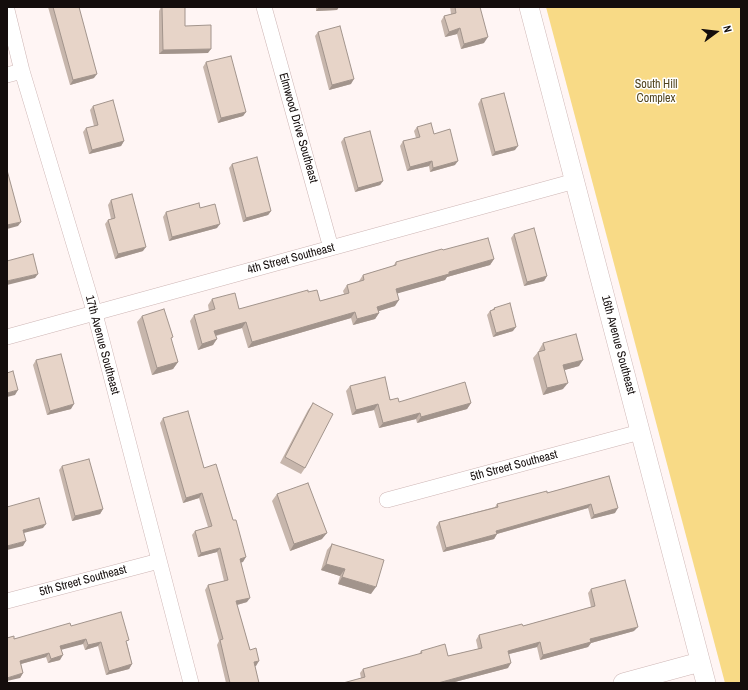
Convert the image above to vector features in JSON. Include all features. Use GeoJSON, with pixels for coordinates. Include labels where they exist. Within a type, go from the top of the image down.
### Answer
{"type":"FeatureCollection","features":[{"type":"Feature","properties":{"kind":"street","name":"Elmwood Drive Southeast"},"geometry":{"type":"LineString","coordinates":[[264,7],[331,248]]}},
{"type":"Feature","properties":{"kind":"street","name":"16th Avenue Southeast"},"geometry":{"type":"LineString","coordinates":[[529,7],[706,683]]}},
{"type":"Feature","properties":{"kind":"street","name":"17th Avenue Southeast"},"geometry":{"type":"LineString","coordinates":[[7,10],[22,71],[95,314],[191,683]]}},
{"type":"Feature","properties":{"kind":"street"},"geometry":{"type":"LineString","coordinates":[[7,75],[22,71]]}},
{"type":"Feature","properties":{"kind":"street","name":"4th Street Southeast"},"geometry":{"type":"LineString","coordinates":[[7,337],[575,181]]}},
{"type":"Feature","properties":{"kind":"street","name":"5th Street Southeast"},"geometry":{"type":"LineString","coordinates":[[387,500],[640,432]]}},
{"type":"Feature","properties":{"kind":"street","name":"5th Street Southeast"},"geometry":{"type":"LineString","coordinates":[[7,601],[159,561]]}},
{"type":"Feature","properties":{"kind":"street"},"geometry":{"type":"LineString","coordinates":[[623,683],[700,662]]}},
{"type":"Feature","properties":{"kind":"green space","name":"South Hill Complex"},"geometry":{"type":"Polygon","coordinates":[[[546,7],[741,7],[741,683],[725,683],[546,7]]]}},
{"type":"Feature","properties":{"kind":"building"},"geometry":{"type":"Polygon","coordinates":[[[53,7],[79,7],[97,74],[73,80],[53,7]]]}},
{"type":"Feature","properties":{"kind":"building"},"geometry":{"type":"Polygon","coordinates":[[[162,7],[185,7],[185,26],[211,25],[211,49],[163,50],[162,7]]]}},
{"type":"Feature","properties":{"kind":"building"},"geometry":{"type":"Polygon","coordinates":[[[455,7],[480,7],[488,37],[464,44],[460,28],[449,32],[444,16],[456,13],[455,7]]]}},
{"type":"Feature","properties":{"kind":"building"},"geometry":{"type":"Polygon","coordinates":[[[340,26],[354,79],[332,85],[318,32],[340,26]]]}},
{"type":"Feature","properties":{"kind":"building"},"geometry":{"type":"Polygon","coordinates":[[[231,56],[246,112],[221,118],[206,62],[231,56]]]}},
{"type":"Feature","properties":{"kind":"building"},"geometry":{"type":"Polygon","coordinates":[[[504,93],[518,146],[495,152],[481,99],[504,93]]]}},
{"type":"Feature","properties":{"kind":"building"},"geometry":{"type":"Polygon","coordinates":[[[113,100],[124,141],[92,150],[86,128],[98,125],[93,106],[113,100]]]}},
{"type":"Feature","properties":{"kind":"building"},"geometry":{"type":"Polygon","coordinates":[[[431,123],[434,134],[450,129],[458,161],[433,168],[432,161],[410,167],[403,141],[420,137],[417,127],[431,123]]]}},
{"type":"Feature","properties":{"kind":"building"},"geometry":{"type":"Polygon","coordinates":[[[370,131],[383,181],[358,188],[344,138],[370,131]]]}},
{"type":"Feature","properties":{"kind":"building"},"geometry":{"type":"Polygon","coordinates":[[[257,157],[271,211],[246,218],[232,164],[257,157]]]}},
{"type":"Feature","properties":{"kind":"building"},"geometry":{"type":"Polygon","coordinates":[[[7,170],[21,222],[7,225],[7,170]]]}},
{"type":"Feature","properties":{"kind":"building"},"geometry":{"type":"Polygon","coordinates":[[[132,194],[146,247],[118,254],[108,220],[115,218],[111,200],[132,194]]]}},
{"type":"Feature","properties":{"kind":"building"},"geometry":{"type":"Polygon","coordinates":[[[199,203],[200,208],[215,204],[220,224],[172,237],[166,212],[199,203]]]}},
{"type":"Feature","properties":{"kind":"building"},"geometry":{"type":"Polygon","coordinates":[[[534,228],[547,276],[527,282],[514,234],[534,228]]]}},
{"type":"Feature","properties":{"kind":"building"},"geometry":{"type":"Polygon","coordinates":[[[488,238],[494,259],[396,289],[399,300],[377,307],[379,313],[357,319],[355,312],[252,342],[246,322],[214,331],[217,339],[202,344],[194,315],[215,309],[212,299],[235,293],[239,309],[308,290],[308,292],[317,290],[320,301],[349,293],[347,285],[364,280],[363,275],[396,265],[396,262],[488,238]]]}},
{"type":"Feature","properties":{"kind":"building"},"geometry":{"type":"Polygon","coordinates":[[[33,254],[38,274],[7,281],[7,261],[33,254]]]}},
{"type":"Feature","properties":{"kind":"building"},"geometry":{"type":"Polygon","coordinates":[[[510,303],[516,327],[496,333],[490,311],[495,309],[494,308],[510,303]]]}},
{"type":"Feature","properties":{"kind":"building"},"geometry":{"type":"Polygon","coordinates":[[[164,309],[173,337],[171,338],[178,362],[157,368],[142,316],[164,309]]]}},
{"type":"Feature","properties":{"kind":"building"},"geometry":{"type":"Polygon","coordinates":[[[576,334],[583,360],[563,365],[568,383],[547,388],[538,352],[545,350],[543,343],[576,334]]]}},
{"type":"Feature","properties":{"kind":"building"},"geometry":{"type":"Polygon","coordinates":[[[61,354],[74,404],[50,411],[36,360],[61,354]]]}},
{"type":"Feature","properties":{"kind":"building"},"geometry":{"type":"Polygon","coordinates":[[[13,371],[18,390],[7,393],[7,373],[13,371]]]}},
{"type":"Feature","properties":{"kind":"building"},"geometry":{"type":"Polygon","coordinates":[[[385,377],[390,400],[398,398],[399,402],[465,382],[471,403],[421,417],[420,413],[383,423],[378,404],[356,410],[350,386],[385,377]]]}},
{"type":"Feature","properties":{"kind":"building"},"geometry":{"type":"Polygon","coordinates":[[[313,403],[333,414],[305,468],[285,457],[313,403]]]}},
{"type":"Feature","properties":{"kind":"building"},"geometry":{"type":"Polygon","coordinates":[[[188,411],[204,468],[216,464],[233,520],[236,520],[246,557],[240,559],[250,598],[236,601],[250,650],[256,648],[259,661],[254,662],[259,683],[230,683],[220,640],[223,639],[208,585],[228,580],[220,548],[201,553],[195,531],[212,526],[202,493],[186,498],[163,418],[188,411]]]}},
{"type":"Feature","properties":{"kind":"building"},"geometry":{"type":"Polygon","coordinates":[[[89,459],[103,509],[75,516],[62,466],[89,459]]]}},
{"type":"Feature","properties":{"kind":"building"},"geometry":{"type":"Polygon","coordinates":[[[609,476],[618,508],[594,515],[591,504],[496,531],[497,534],[446,548],[439,522],[498,507],[497,504],[547,491],[547,493],[609,476]]]}},
{"type":"Feature","properties":{"kind":"building"},"geometry":{"type":"Polygon","coordinates":[[[308,483],[327,533],[294,544],[277,494],[308,483]]]}},
{"type":"Feature","properties":{"kind":"building"},"geometry":{"type":"Polygon","coordinates":[[[39,498],[46,524],[23,530],[26,541],[7,546],[7,507],[39,498]]]}},
{"type":"Feature","properties":{"kind":"building"},"geometry":{"type":"Polygon","coordinates":[[[332,544],[384,560],[376,587],[342,577],[345,569],[326,564],[332,544]]]}},
{"type":"Feature","properties":{"kind":"building"},"geometry":{"type":"Polygon","coordinates":[[[625,580],[638,627],[590,639],[591,642],[543,655],[540,642],[508,651],[511,663],[438,683],[343,683],[365,677],[363,669],[422,653],[421,651],[445,644],[448,656],[482,648],[479,635],[522,624],[523,626],[595,606],[591,589],[625,580]]]}},
{"type":"Feature","properties":{"kind":"building"},"geometry":{"type":"Polygon","coordinates":[[[121,612],[129,640],[126,641],[132,664],[109,671],[101,642],[88,645],[86,639],[60,646],[63,655],[51,659],[49,653],[20,661],[23,673],[7,678],[7,638],[14,636],[14,639],[70,623],[71,626],[121,612]]]}}]}
